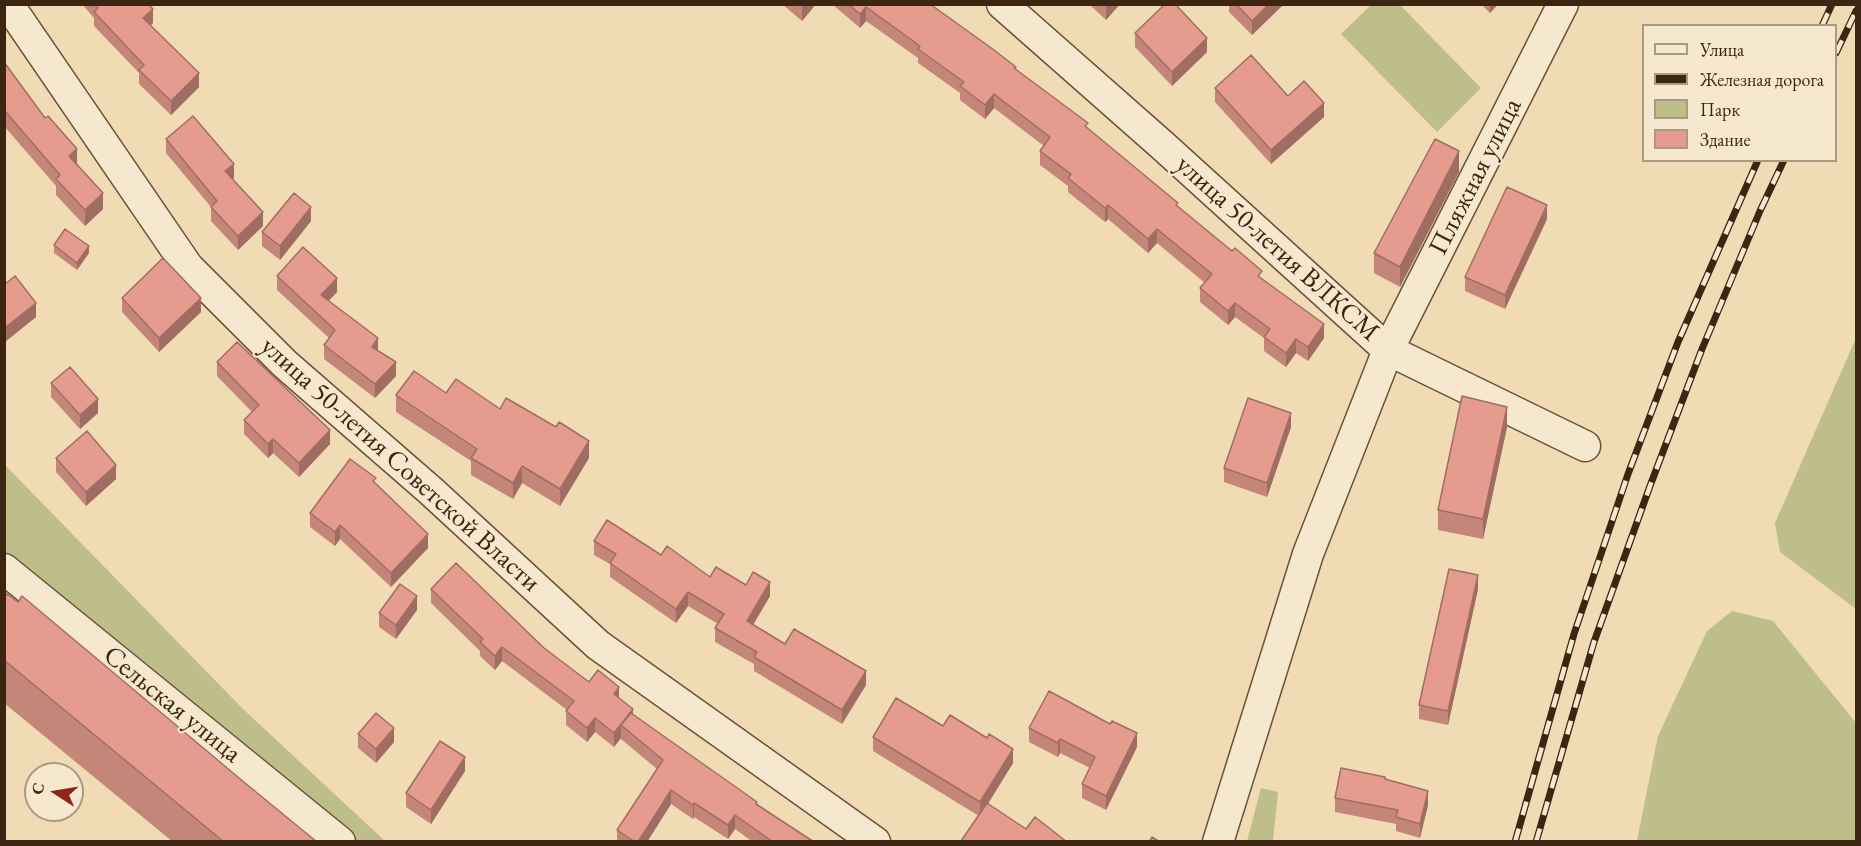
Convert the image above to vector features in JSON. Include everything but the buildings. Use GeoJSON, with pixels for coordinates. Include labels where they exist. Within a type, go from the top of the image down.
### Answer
{"type":"FeatureCollection","features":[{"type":"Feature","properties":{"kind":"street","name":"улица 50-летия Советской Власти"},"geometry":{"type":"LineString","coordinates":[[8,4],[188,267],[285,364],[431,491],[598,645],[875,842]]}},
{"type":"Feature","properties":{"kind":"street","name":"улица 50-летия ВЛКСМ"},"geometry":{"type":"LineString","coordinates":[[1002,4],[1389,350],[1585,446]]}},
{"type":"Feature","properties":{"kind":"street","name":"Пляжная улица"},"geometry":{"type":"LineString","coordinates":[[1218,842],[1308,554],[1389,350],[1563,4]]}},
{"type":"Feature","properties":{"kind":"street","name":"Сельская улица"},"geometry":{"type":"LineString","coordinates":[[4,569],[340,842]]}},
{"type":"Feature","properties":{"kind":"green space"},"geometry":{"type":"Polygon","coordinates":[[[1371,5],[1400,5],[1481,88],[1437,132],[1341,34],[1371,5]]]}},
{"type":"Feature","properties":{"kind":"green space"},"geometry":{"type":"Polygon","coordinates":[[[1856,338],[1856,609],[1780,552],[1775,523],[1856,338]]]}},
{"type":"Feature","properties":{"kind":"green space"},"geometry":{"type":"Polygon","coordinates":[[[4,464],[243,709],[385,841],[343,841],[5,560],[4,464]]]}},
{"type":"Feature","properties":{"kind":"green space"},"geometry":{"type":"Polygon","coordinates":[[[1732,611],[1773,621],[1856,723],[1856,841],[1637,841],[1658,736],[1707,631],[1732,611]]]}},
{"type":"Feature","properties":{"kind":"green space"},"geometry":{"type":"Polygon","coordinates":[[[1261,788],[1278,792],[1273,841],[1247,841],[1261,788]]]}},
{"type":"Feature","properties":{"kind":"railway"},"geometry":{"type":"LineString","coordinates":[[1823,24],[1832,4]]}},
{"type":"Feature","properties":{"kind":"railway"},"geometry":{"type":"LineString","coordinates":[[1837,51],[1856,11]]}},
{"type":"Feature","properties":{"kind":"railway"},"geometry":{"type":"LineString","coordinates":[[1515,842],[1574,634],[1628,474],[1678,342],[1757,162]]}},
{"type":"Feature","properties":{"kind":"railway"},"geometry":{"type":"LineString","coordinates":[[1536,842],[1594,642],[1650,486],[1702,349],[1783,162]]}}]}
